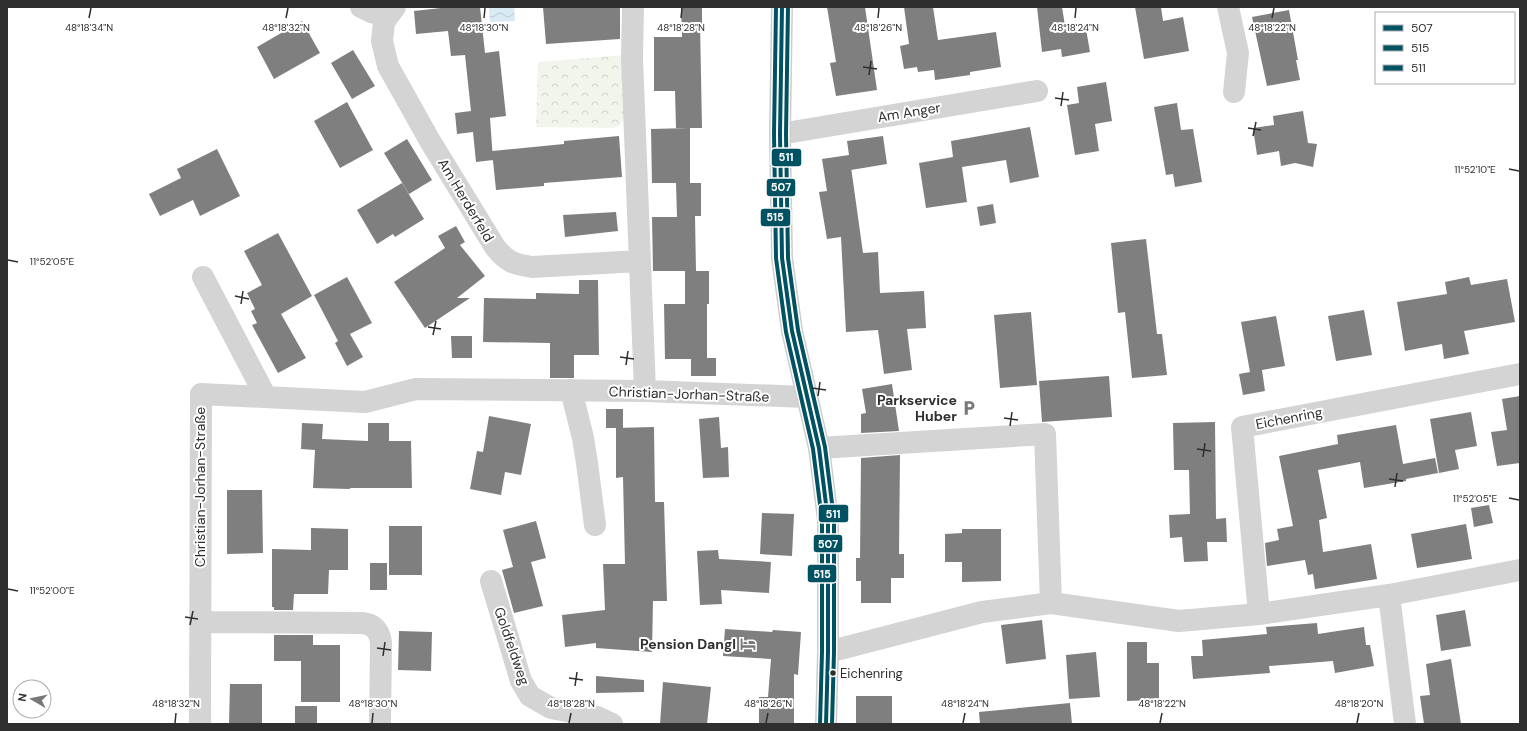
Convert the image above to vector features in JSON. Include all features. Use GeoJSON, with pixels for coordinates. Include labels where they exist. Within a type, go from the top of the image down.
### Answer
{"type":"FeatureCollection","features":[{"type":"Feature","properties":{"kind":"street","name":"Am Herderfeld"},"geometry":{"type":"LineString","coordinates":[[360,7],[371,12],[391,12]]}},
{"type":"Feature","properties":{"kind":"street"},"geometry":{"type":"LineString","coordinates":[[633,7],[632,58],[645,391]]}},
{"type":"Feature","properties":{"kind":"street"},"geometry":{"type":"LineString","coordinates":[[782,7],[780,134],[782,258],[792,330],[819,448],[828,520],[828,652],[826,724]]}},
{"type":"Feature","properties":{"kind":"street"},"geometry":{"type":"LineString","coordinates":[[1228,7],[1238,53],[1234,92]]}},
{"type":"Feature","properties":{"kind":"street","name":"Am Herderfeld"},"geometry":{"type":"LineString","coordinates":[[391,12],[384,22],[382,41],[388,66],[430,141],[502,256],[515,264],[532,267],[639,261]]}},
{"type":"Feature","properties":{"kind":"street","name":"Am Anger"},"geometry":{"type":"LineString","coordinates":[[780,134],[1037,91]]}},
{"type":"Feature","properties":{"kind":"street"},"geometry":{"type":"LineString","coordinates":[[202,277],[266,397]]}},
{"type":"Feature","properties":{"kind":"street","name":"Eichenring"},"geometry":{"type":"LineString","coordinates":[[1259,614],[1242,427],[1520,374]]}},
{"type":"Feature","properties":{"kind":"street","name":"Christian-Jorhan-Straße"},"geometry":{"type":"LineString","coordinates":[[200,724],[201,394],[365,402],[416,389],[645,391],[807,397]]}},
{"type":"Feature","properties":{"kind":"street"},"geometry":{"type":"LineString","coordinates":[[571,390],[585,451],[594,526]]}},
{"type":"Feature","properties":{"kind":"street"},"geometry":{"type":"LineString","coordinates":[[819,448],[1045,434],[1051,603]]}},
{"type":"Feature","properties":{"kind":"street"},"geometry":{"type":"LineString","coordinates":[[828,652],[982,612],[1051,603],[1179,621],[1259,614],[1389,595],[1520,570]]}},
{"type":"Feature","properties":{"kind":"street","name":"Goldfeldweg"},"geometry":{"type":"LineString","coordinates":[[491,581],[521,681],[530,696],[551,708],[597,717],[612,724]]}},
{"type":"Feature","properties":{"kind":"street"},"geometry":{"type":"LineString","coordinates":[[1389,595],[1405,724]]}},
{"type":"Feature","properties":{"kind":"street"},"geometry":{"type":"LineString","coordinates":[[200,622],[362,623],[373,626],[377,630],[381,642],[380,724]]}},
{"type":"Feature","properties":{"kind":"green space"},"geometry":{"type":"Polygon","coordinates":[[[625,55],[624,118],[619,126],[613,128],[536,127],[538,62],[625,55]]]}},
{"type":"Feature","properties":{"kind":"water"},"geometry":{"type":"Polygon","coordinates":[[[489,7],[514,7],[515,21],[490,22],[489,7]]]}},
{"type":"Feature","properties":{"kind":"building"},"geometry":{"type":"Polygon","coordinates":[[[450,7],[480,7],[485,53],[499,51],[506,116],[490,118],[493,160],[476,162],[473,132],[457,134],[455,113],[471,111],[465,55],[451,56],[448,31],[416,34],[414,11],[450,7]]]}},
{"type":"Feature","properties":{"kind":"building"},"geometry":{"type":"Polygon","coordinates":[[[543,7],[620,7],[620,39],[546,44],[543,7]]]}},
{"type":"Feature","properties":{"kind":"building"},"geometry":{"type":"Polygon","coordinates":[[[681,7],[702,7],[702,23],[700,23],[702,128],[690,128],[690,183],[701,183],[701,216],[695,216],[696,271],[709,271],[709,304],[707,304],[707,358],[716,358],[716,376],[691,376],[691,359],[665,359],[664,304],[685,304],[685,271],[653,271],[652,217],[677,217],[676,183],[652,183],[651,129],[689,128],[676,128],[675,91],[654,91],[654,37],[682,37],[681,7]]]}},
{"type":"Feature","properties":{"kind":"building"},"geometry":{"type":"Polygon","coordinates":[[[827,7],[865,7],[877,90],[836,96],[830,63],[836,62],[827,7]]]}},
{"type":"Feature","properties":{"kind":"building"},"geometry":{"type":"Polygon","coordinates":[[[904,7],[933,7],[938,40],[996,32],[1001,67],[970,72],[970,75],[935,80],[934,70],[918,72],[917,67],[904,69],[900,46],[909,44],[904,7]]]}},
{"type":"Feature","properties":{"kind":"building"},"geometry":{"type":"Polygon","coordinates":[[[1037,7],[1062,7],[1066,32],[1086,29],[1090,52],[1062,57],[1061,49],[1042,52],[1037,7]]]}},
{"type":"Feature","properties":{"kind":"building"},"geometry":{"type":"Polygon","coordinates":[[[1135,7],[1161,7],[1163,21],[1183,17],[1189,51],[1144,59],[1135,7]]]}},
{"type":"Feature","properties":{"kind":"building"},"geometry":{"type":"Polygon","coordinates":[[[1289,10],[1300,80],[1267,86],[1252,17],[1289,10]]]}},
{"type":"Feature","properties":{"kind":"building"},"geometry":{"type":"Polygon","coordinates":[[[302,21],[320,53],[274,79],[257,47],[302,21]]]}},
{"type":"Feature","properties":{"kind":"building"},"geometry":{"type":"Polygon","coordinates":[[[353,50],[375,86],[352,99],[331,63],[353,50]]]}},
{"type":"Feature","properties":{"kind":"building"},"geometry":{"type":"Polygon","coordinates":[[[1106,82],[1112,121],[1095,124],[1099,151],[1075,155],[1067,105],[1079,103],[1077,87],[1106,82]]]}},
{"type":"Feature","properties":{"kind":"building"},"geometry":{"type":"Polygon","coordinates":[[[347,102],[373,150],[340,168],[314,121],[347,102]]]}},
{"type":"Feature","properties":{"kind":"building"},"geometry":{"type":"Polygon","coordinates":[[[1177,103],[1181,130],[1193,129],[1202,182],[1175,187],[1173,174],[1166,175],[1154,107],[1177,103]]]}},
{"type":"Feature","properties":{"kind":"building"},"geometry":{"type":"Polygon","coordinates":[[[1303,111],[1308,143],[1317,144],[1313,167],[1295,163],[1281,166],[1279,151],[1257,155],[1253,128],[1274,125],[1273,116],[1303,111]]]}},
{"type":"Feature","properties":{"kind":"building"},"geometry":{"type":"Polygon","coordinates":[[[1030,127],[1039,177],[1010,183],[1006,160],[962,167],[967,202],[926,208],[919,163],[953,157],[951,141],[1030,127]]]}},
{"type":"Feature","properties":{"kind":"building"},"geometry":{"type":"Polygon","coordinates":[[[619,136],[622,177],[544,183],[544,186],[496,190],[492,151],[564,144],[564,141],[619,136]]]}},
{"type":"Feature","properties":{"kind":"building"},"geometry":{"type":"Polygon","coordinates":[[[883,136],[887,164],[851,170],[863,253],[878,252],[880,293],[924,291],[926,328],[907,329],[912,370],[884,374],[878,330],[846,332],[841,237],[827,239],[819,192],[827,191],[822,159],[849,155],[847,141],[883,136]]]}},
{"type":"Feature","properties":{"kind":"building"},"geometry":{"type":"Polygon","coordinates":[[[407,139],[432,180],[409,194],[384,153],[407,139]]]}},
{"type":"Feature","properties":{"kind":"building"},"geometry":{"type":"Polygon","coordinates":[[[217,149],[240,196],[200,216],[193,200],[160,216],[149,194],[181,178],[177,169],[217,149]]]}},
{"type":"Feature","properties":{"kind":"building"},"geometry":{"type":"Polygon","coordinates":[[[402,183],[424,219],[395,237],[393,234],[377,244],[357,210],[402,183]]]}},
{"type":"Feature","properties":{"kind":"building"},"geometry":{"type":"Polygon","coordinates":[[[993,204],[996,223],[980,226],[977,207],[993,204]]]}},
{"type":"Feature","properties":{"kind":"building"},"geometry":{"type":"Polygon","coordinates":[[[616,212],[618,231],[565,237],[563,215],[616,212]]]}},
{"type":"Feature","properties":{"kind":"building"},"geometry":{"type":"Polygon","coordinates":[[[456,226],[465,242],[460,245],[485,276],[457,298],[470,298],[425,328],[394,282],[445,248],[438,236],[456,226]]]}},
{"type":"Feature","properties":{"kind":"building"},"geometry":{"type":"Polygon","coordinates":[[[278,233],[312,296],[281,314],[306,358],[278,373],[252,325],[257,323],[251,311],[255,309],[247,293],[262,285],[244,251],[278,233]]]}},
{"type":"Feature","properties":{"kind":"building"},"geometry":{"type":"Polygon","coordinates":[[[1146,239],[1157,334],[1162,334],[1167,375],[1132,378],[1125,312],[1118,313],[1111,243],[1146,239]]]}},
{"type":"Feature","properties":{"kind":"building"},"geometry":{"type":"Polygon","coordinates":[[[347,277],[372,323],[350,334],[363,357],[347,366],[335,343],[338,341],[314,295],[347,277]]]}},
{"type":"Feature","properties":{"kind":"building"},"geometry":{"type":"Polygon","coordinates":[[[1469,277],[1471,285],[1507,279],[1515,322],[1464,331],[1469,354],[1444,359],[1442,344],[1405,351],[1397,302],[1447,294],[1445,282],[1469,277]]]}},
{"type":"Feature","properties":{"kind":"building"},"geometry":{"type":"Polygon","coordinates":[[[579,280],[598,280],[599,355],[574,355],[574,378],[550,378],[550,343],[483,342],[484,298],[536,299],[536,293],[579,294],[579,280]]]}},
{"type":"Feature","properties":{"kind":"building"},"geometry":{"type":"Polygon","coordinates":[[[1364,310],[1372,355],[1336,361],[1328,316],[1364,310]]]}},
{"type":"Feature","properties":{"kind":"building"},"geometry":{"type":"Polygon","coordinates":[[[1031,312],[1037,385],[1000,388],[994,315],[1031,312]]]}},
{"type":"Feature","properties":{"kind":"building"},"geometry":{"type":"Polygon","coordinates":[[[1276,316],[1285,366],[1262,370],[1265,391],[1243,395],[1239,374],[1250,372],[1241,322],[1276,316]]]}},
{"type":"Feature","properties":{"kind":"building"},"geometry":{"type":"Polygon","coordinates":[[[451,336],[472,336],[472,358],[452,358],[451,336]]]}},
{"type":"Feature","properties":{"kind":"building"},"geometry":{"type":"Polygon","coordinates":[[[1109,376],[1112,417],[1042,422],[1039,381],[1109,376]]]}},
{"type":"Feature","properties":{"kind":"building"},"geometry":{"type":"Polygon","coordinates":[[[892,384],[899,431],[861,433],[861,414],[866,413],[862,389],[892,384]]]}},
{"type":"Feature","properties":{"kind":"building"},"geometry":{"type":"Polygon","coordinates":[[[1520,396],[1520,463],[1497,466],[1491,432],[1507,430],[1502,399],[1520,396]]]}},
{"type":"Feature","properties":{"kind":"building"},"geometry":{"type":"Polygon","coordinates":[[[606,409],[623,409],[623,428],[606,428],[606,409]]]}},
{"type":"Feature","properties":{"kind":"building"},"geometry":{"type":"Polygon","coordinates":[[[1471,412],[1477,446],[1455,450],[1459,469],[1439,473],[1430,419],[1471,412]]]}},
{"type":"Feature","properties":{"kind":"building"},"geometry":{"type":"Polygon","coordinates":[[[489,416],[531,424],[521,475],[505,472],[501,495],[470,489],[477,451],[483,452],[489,416]]]}},
{"type":"Feature","properties":{"kind":"building"},"geometry":{"type":"Polygon","coordinates":[[[719,417],[721,448],[728,447],[729,477],[703,478],[699,419],[719,417]]]}},
{"type":"Feature","properties":{"kind":"building"},"geometry":{"type":"Polygon","coordinates":[[[1215,422],[1216,519],[1226,518],[1227,542],[1207,542],[1208,561],[1184,562],[1182,537],[1170,538],[1169,515],[1190,514],[1189,470],[1174,470],[1173,423],[1215,422]]]}},
{"type":"Feature","properties":{"kind":"building"},"geometry":{"type":"Polygon","coordinates":[[[302,423],[323,424],[322,439],[368,441],[368,423],[389,423],[389,441],[411,441],[412,488],[313,488],[315,450],[301,449],[302,423]]]}},
{"type":"Feature","properties":{"kind":"building"},"geometry":{"type":"Polygon","coordinates":[[[1396,425],[1403,464],[1435,458],[1438,473],[1406,479],[1406,481],[1364,488],[1360,462],[1318,470],[1327,518],[1319,520],[1323,552],[1371,544],[1377,579],[1315,589],[1313,574],[1308,575],[1305,560],[1267,566],[1265,543],[1279,540],[1277,529],[1293,526],[1279,456],[1338,444],[1337,435],[1396,425]]]}},
{"type":"Feature","properties":{"kind":"building"},"geometry":{"type":"Polygon","coordinates":[[[654,427],[655,502],[664,502],[667,601],[653,601],[652,652],[596,648],[596,643],[565,647],[562,615],[605,610],[603,564],[625,564],[623,477],[616,478],[616,428],[654,427]]]}},
{"type":"Feature","properties":{"kind":"building"},"geometry":{"type":"Polygon","coordinates":[[[900,455],[899,554],[904,554],[904,578],[891,578],[891,603],[861,603],[861,581],[856,581],[856,558],[860,558],[861,458],[900,455]]]}},
{"type":"Feature","properties":{"kind":"building"},"geometry":{"type":"Polygon","coordinates":[[[227,490],[262,490],[263,553],[227,554],[227,490]]]}},
{"type":"Feature","properties":{"kind":"building"},"geometry":{"type":"Polygon","coordinates":[[[1489,505],[1493,523],[1474,527],[1471,508],[1489,505]]]}},
{"type":"Feature","properties":{"kind":"building"},"geometry":{"type":"Polygon","coordinates":[[[762,513],[794,514],[792,556],[760,554],[762,513]]]}},
{"type":"Feature","properties":{"kind":"building"},"geometry":{"type":"Polygon","coordinates":[[[536,521],[546,558],[531,562],[543,606],[514,613],[502,570],[513,567],[503,530],[536,521]]]}},
{"type":"Feature","properties":{"kind":"building"},"geometry":{"type":"Polygon","coordinates":[[[1466,524],[1472,559],[1417,568],[1411,534],[1466,524]]]}},
{"type":"Feature","properties":{"kind":"building"},"geometry":{"type":"Polygon","coordinates":[[[389,526],[422,526],[422,575],[389,575],[389,526]]]}},
{"type":"Feature","properties":{"kind":"building"},"geometry":{"type":"Polygon","coordinates":[[[311,528],[348,529],[348,570],[329,570],[328,594],[294,594],[293,610],[274,610],[274,607],[272,607],[272,549],[311,550],[311,528]]]}},
{"type":"Feature","properties":{"kind":"building"},"geometry":{"type":"Polygon","coordinates":[[[962,529],[1001,529],[1001,581],[962,582],[962,562],[945,562],[945,534],[962,533],[962,529]]]}},
{"type":"Feature","properties":{"kind":"building"},"geometry":{"type":"Polygon","coordinates":[[[718,550],[719,559],[771,562],[769,593],[721,590],[722,604],[700,605],[697,551],[718,550]]]}},
{"type":"Feature","properties":{"kind":"building"},"geometry":{"type":"Polygon","coordinates":[[[370,563],[387,563],[387,590],[370,590],[370,563]]]}},
{"type":"Feature","properties":{"kind":"building"},"geometry":{"type":"Polygon","coordinates":[[[1465,610],[1471,646],[1441,651],[1436,615],[1465,610]]]}},
{"type":"Feature","properties":{"kind":"building"},"geometry":{"type":"Polygon","coordinates":[[[1042,620],[1046,659],[1006,664],[1001,625],[1042,620]]]}},
{"type":"Feature","properties":{"kind":"building"},"geometry":{"type":"Polygon","coordinates":[[[1317,623],[1318,634],[1364,627],[1366,645],[1370,645],[1374,666],[1335,673],[1333,661],[1269,666],[1270,673],[1193,679],[1191,656],[1203,656],[1202,640],[1267,634],[1266,627],[1317,623]]]}},
{"type":"Feature","properties":{"kind":"building"},"geometry":{"type":"Polygon","coordinates":[[[725,629],[801,632],[798,675],[794,674],[794,724],[759,724],[759,697],[768,697],[771,659],[723,656],[725,629]]]}},
{"type":"Feature","properties":{"kind":"building"},"geometry":{"type":"Polygon","coordinates":[[[399,631],[432,632],[431,671],[398,670],[399,631]]]}},
{"type":"Feature","properties":{"kind":"building"},"geometry":{"type":"Polygon","coordinates":[[[274,635],[313,635],[313,645],[340,645],[340,702],[301,702],[301,661],[274,661],[274,635]]]}},
{"type":"Feature","properties":{"kind":"building"},"geometry":{"type":"Polygon","coordinates":[[[1127,642],[1147,642],[1147,663],[1159,663],[1159,700],[1127,701],[1127,642]]]}},
{"type":"Feature","properties":{"kind":"building"},"geometry":{"type":"Polygon","coordinates":[[[1096,652],[1100,697],[1069,699],[1066,655],[1096,652]]]}},
{"type":"Feature","properties":{"kind":"building"},"geometry":{"type":"Polygon","coordinates":[[[1451,659],[1461,724],[1424,724],[1420,696],[1430,695],[1426,664],[1451,659]]]}},
{"type":"Feature","properties":{"kind":"building"},"geometry":{"type":"Polygon","coordinates":[[[596,676],[644,680],[644,692],[596,693],[596,676]]]}},
{"type":"Feature","properties":{"kind":"building"},"geometry":{"type":"Polygon","coordinates":[[[663,682],[711,687],[707,724],[660,724],[663,682]]]}},
{"type":"Feature","properties":{"kind":"building"},"geometry":{"type":"Polygon","coordinates":[[[230,684],[262,684],[262,724],[229,724],[230,684]]]}},
{"type":"Feature","properties":{"kind":"building"},"geometry":{"type":"Polygon","coordinates":[[[856,696],[892,696],[892,724],[856,724],[856,696]]]}},
{"type":"Feature","properties":{"kind":"building"},"geometry":{"type":"Polygon","coordinates":[[[1070,703],[1072,724],[980,724],[979,712],[1070,703]]]}},
{"type":"Feature","properties":{"kind":"building"},"geometry":{"type":"Polygon","coordinates":[[[295,706],[317,706],[317,724],[295,724],[295,706]]]}},
{"type":"Feature","properties":{"kind":"transit line","name":"515"},"geometry":{"type":"LineString","coordinates":[[776,7],[774,134],[776,258],[786,332],[813,449],[822,520],[822,652],[820,724]]}},
{"type":"Feature","properties":{"kind":"transit line","name":"507"},"geometry":{"type":"LineString","coordinates":[[782,7],[780,134],[782,258],[792,331],[819,448],[828,520],[828,652],[826,724]]}},
{"type":"Feature","properties":{"kind":"transit line","name":"511"},"geometry":{"type":"LineString","coordinates":[[788,7],[786,134],[788,258],[798,330],[825,447],[834,519],[834,652],[832,724]]}},
{"type":"Feature","properties":{"kind":"place","name":"Parkservice Huber"},"geometry":{"type":"Point","coordinates":[969,408]}},
{"type":"Feature","properties":{"kind":"place","name":"Pension Dangl"},"geometry":{"type":"Point","coordinates":[748,644]}},
{"type":"Feature","properties":{"kind":"place","name":"Eichenring"},"geometry":{"type":"Point","coordinates":[833,673]}}]}
